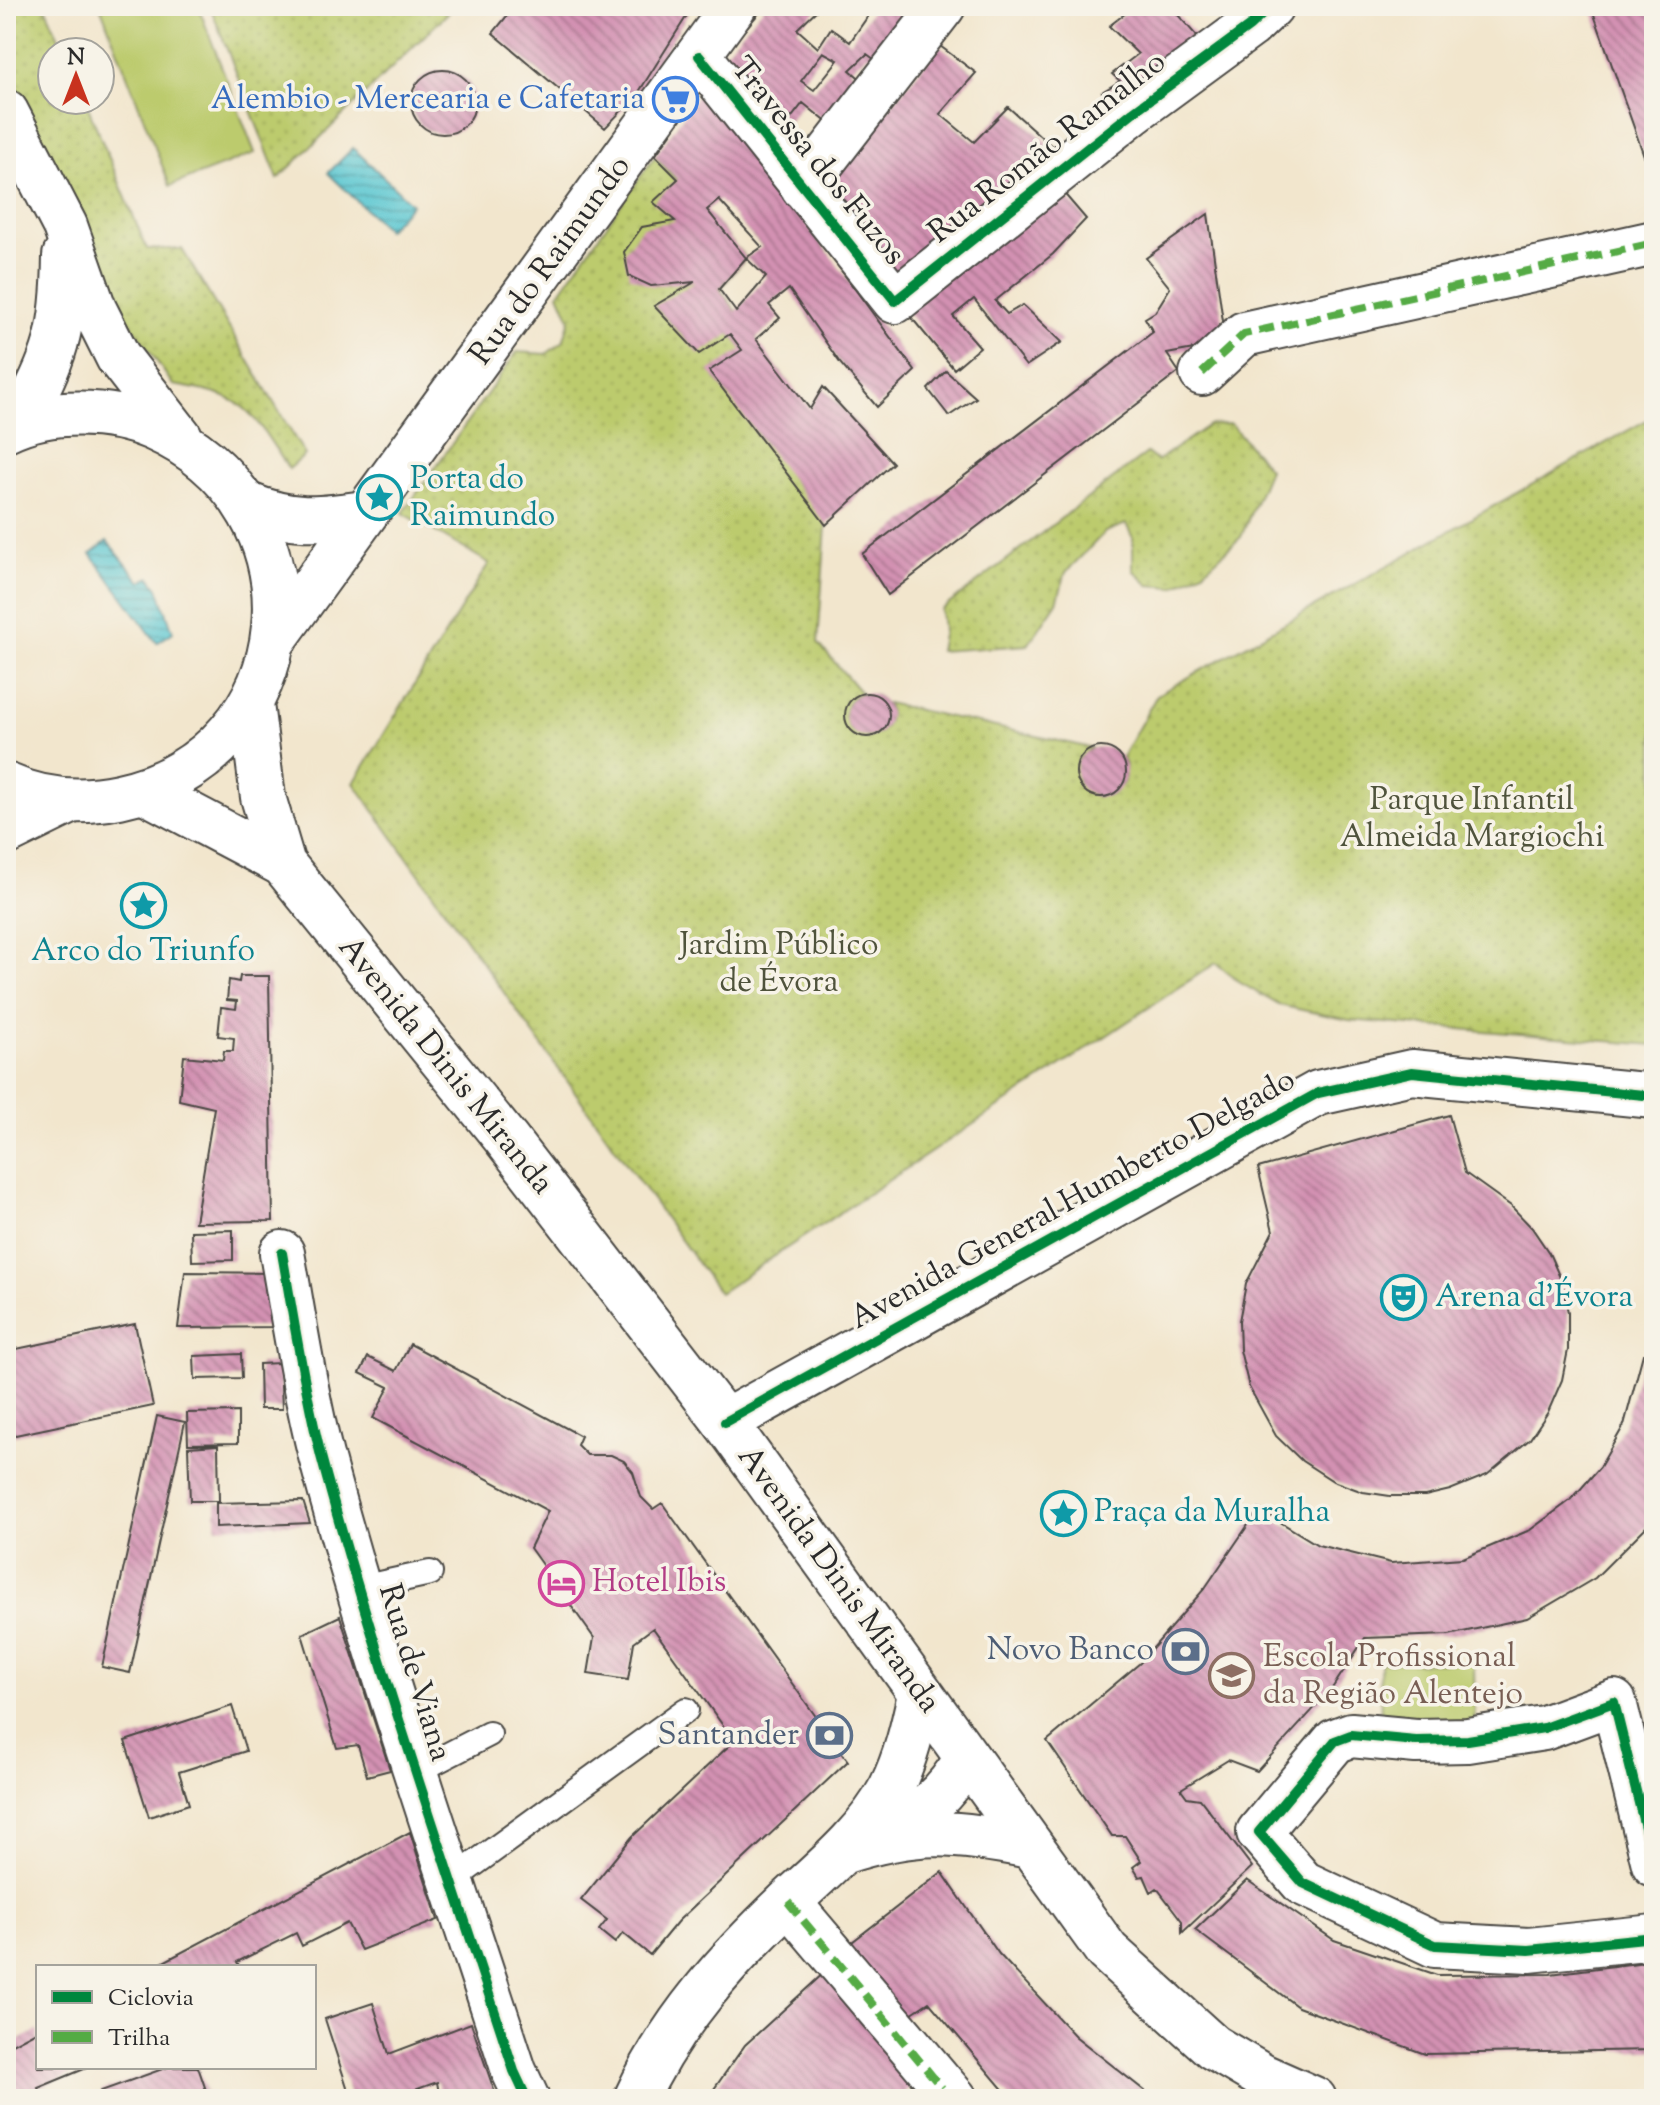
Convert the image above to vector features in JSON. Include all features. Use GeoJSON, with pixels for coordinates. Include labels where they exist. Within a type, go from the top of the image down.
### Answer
{"type":"FeatureCollection","features":[{"type":"Feature","properties":{"kind":"street","name":"Rua do Raimundo"},"geometry":{"type":"LineString","coordinates":[[273,641],[734,6]]}},
{"type":"Feature","properties":{"kind":"street"},"geometry":{"type":"LineString","coordinates":[[803,187],[943,6]]}},
{"type":"Feature","properties":{"kind":"street","name":"Rua Romão Ramalho"},"geometry":{"type":"LineString","coordinates":[[895,301],[1133,112],[1250,26],[1271,6]]}},
{"type":"Feature","properties":{"kind":"street","name":"Travessa dos Fuzos"},"geometry":{"type":"LineString","coordinates":[[699,56],[895,301]]}},
{"type":"Feature","properties":{"kind":"street"},"geometry":{"type":"LineString","coordinates":[[6,112],[65,226],[94,309],[118,357],[184,442],[223,473],[246,504],[267,547],[276,593],[273,641],[251,704],[223,741],[187,770],[145,791],[97,801],[71,801],[6,785]]}},
{"type":"Feature","properties":{"kind":"street"},"geometry":{"type":"LineString","coordinates":[[13,426],[51,366],[64,314],[65,226]]}},
{"type":"Feature","properties":{"kind":"street"},"geometry":{"type":"LineString","coordinates":[[1202,373],[1244,334],[1654,243]]}},
{"type":"Feature","properties":{"kind":"street"},"geometry":{"type":"LineString","coordinates":[[13,426],[75,413],[132,419],[184,442]]}},
{"type":"Feature","properties":{"kind":"street"},"geometry":{"type":"LineString","coordinates":[[246,504],[278,517],[311,521],[364,513]]}},
{"type":"Feature","properties":{"kind":"street","name":"Avenida Dinis Miranda"},"geometry":{"type":"LineString","coordinates":[[251,704],[263,797],[283,864],[506,1139],[725,1422],[1107,1951],[1213,2047],[1262,2076],[1314,2099]]}},
{"type":"Feature","properties":{"kind":"street","name":"Avenida Dinis Miranda"},"geometry":{"type":"LineString","coordinates":[[145,791],[283,864]]}},
{"type":"Feature","properties":{"kind":"street"},"geometry":{"type":"LineString","coordinates":[[6,833],[71,801]]}},
{"type":"Feature","properties":{"kind":"street","name":"Avenida General Humberto Delgado"},"geometry":{"type":"LineString","coordinates":[[725,1422],[1318,1093],[1412,1072],[1654,1096]]}},
{"type":"Feature","properties":{"kind":"street","name":"Rua de Viana"},"geometry":{"type":"LineString","coordinates":[[282,1253],[321,1454],[417,1771],[514,2071],[527,2099]]}},
{"type":"Feature","properties":{"kind":"street"},"geometry":{"type":"LineString","coordinates":[[636,2099],[688,2010],[716,1975],[842,1852],[890,1790],[908,1747],[920,1694]]}},
{"type":"Feature","properties":{"kind":"street"},"geometry":{"type":"LineString","coordinates":[[1654,1864],[1614,1702],[1544,1728],[1468,1740],[1416,1741],[1351,1735],[1335,1741],[1259,1832],[1303,1883],[1435,1945],[1529,1950],[1654,1937]]}},
{"type":"Feature","properties":{"kind":"street"},"geometry":{"type":"LineString","coordinates":[[842,1852],[898,1826],[932,1805],[951,1786],[967,1758]]}},
{"type":"Feature","properties":{"kind":"street"},"geometry":{"type":"LineString","coordinates":[[842,1852],[888,1837],[931,1832],[974,1835],[1029,1846]]}},
{"type":"Feature","properties":{"kind":"street"},"geometry":{"type":"LineString","coordinates":[[788,1902],[942,2095]]}},
{"type":"Feature","properties":{"kind":"lane"},"geometry":{"type":"LineString","coordinates":[[361,1588],[430,1573]]}},
{"type":"Feature","properties":{"kind":"lane"},"geometry":{"type":"LineString","coordinates":[[452,1880],[686,1710]]}},
{"type":"Feature","properties":{"kind":"lane"},"geometry":{"type":"LineString","coordinates":[[417,1771],[489,1734]]}},
{"type":"Feature","properties":{"kind":"green space"},"geometry":{"type":"Polygon","coordinates":[[[6,6],[45,6],[58,36],[36,36],[36,116],[92,116],[147,249],[182,249],[305,455],[289,469],[264,431],[244,408],[218,394],[173,385],[129,321],[6,66],[6,6]]]}},
{"type":"Feature","properties":{"kind":"green space"},"geometry":{"type":"Polygon","coordinates":[[[198,6],[255,153],[170,186],[116,47],[116,36],[112,36],[101,8],[198,6]]]}},
{"type":"Feature","properties":{"kind":"green space"},"geometry":{"type":"Polygon","coordinates":[[[210,6],[455,6],[278,179],[210,6]]]}},
{"type":"Feature","properties":{"kind":"green space","name":"Jardim Público de Évora"},"geometry":{"type":"Polygon","coordinates":[[[655,156],[746,258],[720,289],[756,339],[826,525],[818,643],[861,693],[851,699],[846,708],[850,729],[866,736],[880,732],[888,721],[887,703],[1091,748],[1078,760],[1078,783],[1096,797],[1111,795],[1124,782],[1126,765],[1122,757],[1157,695],[1654,416],[1654,1045],[1349,1020],[1279,1005],[1239,982],[1216,963],[719,1293],[354,783],[489,563],[403,513],[517,352],[546,354],[563,342],[570,319],[559,293],[655,156]]]}},
{"type":"Feature","properties":{"kind":"green space"},"geometry":{"type":"Polygon","coordinates":[[[1231,424],[1269,469],[1241,537],[1205,570],[1174,587],[1149,585],[1133,570],[1133,538],[1126,524],[1105,532],[1066,572],[1057,602],[1028,645],[939,651],[943,630],[941,610],[1147,453],[1157,461],[1209,425],[1231,424]]]}},
{"type":"Feature","properties":{"kind":"green space"},"geometry":{"type":"Polygon","coordinates":[[[1380,1663],[1474,1663],[1475,1725],[1381,1725],[1380,1663]]]}},
{"type":"Feature","properties":{"kind":"water"},"geometry":{"type":"Polygon","coordinates":[[[353,148],[412,204],[387,230],[328,173],[353,148]]]}},
{"type":"Feature","properties":{"kind":"water"},"geometry":{"type":"Polygon","coordinates":[[[107,541],[141,582],[150,577],[158,588],[173,632],[157,643],[91,554],[107,541]]]}},
{"type":"Feature","properties":{"kind":"building"},"geometry":{"type":"Polygon","coordinates":[[[515,6],[693,6],[637,95],[605,128],[493,33],[515,6]]]}},
{"type":"Feature","properties":{"kind":"building"},"geometry":{"type":"Polygon","coordinates":[[[765,6],[821,6],[797,29],[818,48],[831,28],[850,42],[875,6],[935,6],[889,70],[867,54],[850,70],[872,89],[839,132],[803,103],[786,125],[818,160],[803,179],[716,63],[765,6]],[[823,52],[801,81],[814,90],[838,60],[823,52]]]}},
{"type":"Feature","properties":{"kind":"building"},"geometry":{"type":"Polygon","coordinates":[[[1135,6],[1170,6],[1203,43],[1118,107],[1102,92],[1120,81],[1112,74],[1138,54],[1109,26],[1135,6]]]}},
{"type":"Feature","properties":{"kind":"building"},"geometry":{"type":"Polygon","coordinates":[[[1591,6],[1654,6],[1654,184],[1591,6]]]}},
{"type":"Feature","properties":{"kind":"building"},"geometry":{"type":"Polygon","coordinates":[[[940,46],[976,73],[940,114],[974,142],[1008,107],[1055,149],[900,290],[818,194],[940,46]]]}},
{"type":"Feature","properties":{"kind":"building"},"geometry":{"type":"Polygon","coordinates":[[[437,70],[449,70],[466,79],[473,90],[473,114],[466,125],[449,134],[437,134],[425,129],[416,120],[411,108],[411,96],[416,84],[425,75],[437,70]]]}},
{"type":"Feature","properties":{"kind":"building"},"geometry":{"type":"Polygon","coordinates":[[[705,85],[915,371],[877,407],[840,363],[789,289],[769,305],[780,318],[756,339],[810,409],[823,387],[893,463],[826,525],[709,371],[742,350],[730,334],[699,354],[654,306],[695,282],[651,286],[629,276],[624,252],[642,227],[675,221],[653,202],[678,179],[655,156],[705,85]],[[719,200],[707,210],[746,258],[762,247],[719,200]],[[746,258],[719,289],[736,312],[766,277],[746,258]]]}},
{"type":"Feature","properties":{"kind":"building"},"geometry":{"type":"Polygon","coordinates":[[[1056,184],[1086,219],[1053,254],[995,301],[1007,314],[1023,305],[1062,342],[1026,366],[974,299],[953,316],[980,347],[954,369],[906,311],[1056,184]]]}},
{"type":"Feature","properties":{"kind":"building"},"geometry":{"type":"Polygon","coordinates":[[[1208,214],[1226,343],[1167,354],[1179,372],[888,595],[862,554],[1153,332],[1145,318],[1155,312],[1170,288],[1146,258],[1208,214]]]}},
{"type":"Feature","properties":{"kind":"building"},"geometry":{"type":"Polygon","coordinates":[[[946,371],[976,398],[949,416],[928,389],[946,371]]]}},
{"type":"Feature","properties":{"kind":"building"},"geometry":{"type":"Polygon","coordinates":[[[867,693],[883,699],[889,715],[883,731],[867,737],[851,731],[845,715],[851,699],[867,693]]]}},
{"type":"Feature","properties":{"kind":"building"},"geometry":{"type":"Polygon","coordinates":[[[1101,747],[1119,754],[1126,772],[1119,790],[1101,797],[1083,790],[1076,772],[1083,754],[1101,747]]]}},
{"type":"Feature","properties":{"kind":"building"},"geometry":{"type":"Polygon","coordinates":[[[240,976],[269,976],[273,1221],[195,1222],[214,1108],[179,1100],[184,1056],[223,1060],[224,1051],[233,1051],[234,1038],[218,1036],[221,1007],[236,1009],[237,1001],[227,1000],[229,980],[239,982],[240,976]]]}},
{"type":"Feature","properties":{"kind":"building","name":"Arena d'Évora"},"geometry":{"type":"Polygon","coordinates":[[[1449,1115],[1465,1173],[1511,1206],[1532,1228],[1549,1253],[1561,1280],[1568,1312],[1568,1350],[1562,1380],[1548,1412],[1530,1439],[1487,1475],[1425,1496],[1363,1492],[1333,1481],[1302,1461],[1276,1436],[1249,1387],[1240,1350],[1239,1321],[1246,1284],[1273,1231],[1258,1168],[1449,1115]]]}},
{"type":"Feature","properties":{"kind":"building"},"geometry":{"type":"Polygon","coordinates":[[[233,1230],[233,1260],[192,1261],[191,1231],[233,1230]]]}},
{"type":"Feature","properties":{"kind":"building"},"geometry":{"type":"Polygon","coordinates":[[[185,1272],[277,1273],[279,1327],[178,1328],[185,1272]]]}},
{"type":"Feature","properties":{"kind":"building"},"geometry":{"type":"Polygon","coordinates":[[[135,1324],[153,1406],[6,1437],[6,1386],[14,1385],[7,1351],[135,1324]]]}},
{"type":"Feature","properties":{"kind":"building"},"geometry":{"type":"Polygon","coordinates":[[[410,1344],[581,1436],[577,1445],[587,1455],[611,1455],[624,1461],[633,1472],[641,1497],[653,1509],[662,1503],[848,1761],[678,1921],[650,1955],[623,1933],[615,1943],[599,1930],[607,1920],[581,1900],[632,1837],[734,1741],[653,1628],[634,1642],[628,1680],[588,1674],[594,1638],[530,1548],[548,1511],[373,1418],[389,1387],[360,1373],[368,1357],[396,1371],[410,1344]]]}},
{"type":"Feature","properties":{"kind":"building"},"geometry":{"type":"Polygon","coordinates":[[[241,1354],[242,1378],[195,1379],[194,1356],[241,1354]]]}},
{"type":"Feature","properties":{"kind":"building"},"geometry":{"type":"Polygon","coordinates":[[[1643,1354],[1654,1355],[1654,1519],[1595,1578],[1527,1618],[1449,1635],[1365,1638],[1331,1690],[1257,1771],[1228,1760],[1181,1789],[1187,1797],[1200,1799],[1252,1867],[1182,1933],[1182,1921],[1157,1888],[1151,1892],[1144,1876],[1139,1877],[1133,1867],[1141,1861],[1125,1836],[1112,1836],[1047,1741],[1140,1663],[1205,1588],[1259,1509],[1318,1545],[1391,1563],[1463,1558],[1530,1530],[1572,1499],[1600,1467],[1624,1425],[1643,1354]]]}},
{"type":"Feature","properties":{"kind":"building"},"geometry":{"type":"Polygon","coordinates":[[[280,1363],[282,1409],[260,1409],[259,1364],[280,1363]]]}},
{"type":"Feature","properties":{"kind":"building"},"geometry":{"type":"Polygon","coordinates":[[[238,1412],[238,1443],[188,1444],[187,1413],[238,1412]]]}},
{"type":"Feature","properties":{"kind":"building"},"geometry":{"type":"Polygon","coordinates":[[[157,1416],[185,1422],[130,1673],[102,1667],[157,1416]]]}},
{"type":"Feature","properties":{"kind":"building"},"geometry":{"type":"Polygon","coordinates":[[[218,1445],[219,1501],[190,1501],[188,1447],[218,1445]]]}},
{"type":"Feature","properties":{"kind":"building"},"geometry":{"type":"Polygon","coordinates":[[[303,1501],[310,1523],[216,1527],[216,1503],[303,1501]]]}},
{"type":"Feature","properties":{"kind":"building"},"geometry":{"type":"Polygon","coordinates":[[[340,1616],[390,1770],[367,1776],[358,1745],[337,1748],[302,1634],[340,1616]]]}},
{"type":"Feature","properties":{"kind":"building"},"geometry":{"type":"Polygon","coordinates":[[[232,1706],[246,1751],[179,1772],[189,1804],[149,1817],[125,1741],[232,1706]]]}},
{"type":"Feature","properties":{"kind":"building"},"geometry":{"type":"Polygon","coordinates":[[[410,1832],[438,1920],[361,1950],[347,1923],[302,1946],[296,1933],[237,1962],[239,1965],[158,1965],[410,1832]]]}},
{"type":"Feature","properties":{"kind":"building"},"geometry":{"type":"Polygon","coordinates":[[[942,1872],[999,1954],[1075,2036],[1155,2099],[1011,2099],[929,2002],[903,2019],[843,1949],[942,1872]]]}},
{"type":"Feature","properties":{"kind":"building"},"geometry":{"type":"Polygon","coordinates":[[[1247,1880],[1334,1940],[1437,1975],[1550,1974],[1654,1961],[1654,2050],[1425,2054],[1298,2007],[1195,1930],[1247,1880]]]}},
{"type":"Feature","properties":{"kind":"building"},"geometry":{"type":"Polygon","coordinates":[[[825,1972],[917,2080],[898,2099],[707,2099],[745,2045],[825,1972]]]}},
{"type":"Feature","properties":{"kind":"building"},"geometry":{"type":"Polygon","coordinates":[[[373,2003],[389,2054],[471,2023],[497,2099],[440,2099],[437,2082],[403,2094],[405,2099],[351,2099],[325,2019],[373,2003]]]}},
{"type":"Feature","properties":{"kind":"building"},"geometry":{"type":"Polygon","coordinates":[[[36,2031],[36,2069],[84,2069],[38,2088],[43,2099],[6,2099],[6,2047],[36,2031]]]}},
{"type":"Feature","properties":{"kind":"building"},"geometry":{"type":"Polygon","coordinates":[[[162,2069],[199,2069],[209,2099],[104,2099],[101,2091],[162,2069]]]}},
{"type":"Feature","properties":{"kind":"marked path"},"geometry":{"type":"LineString","coordinates":[[1202,373],[1244,334],[1654,243]]}},
{"type":"Feature","properties":{"kind":"marked path"},"geometry":{"type":"LineString","coordinates":[[788,1902],[942,2088]]}},
{"type":"Feature","properties":{"kind":"cycle path"},"geometry":{"type":"LineString","coordinates":[[699,56],[895,301],[1133,112],[1250,26],[1271,6]]}},
{"type":"Feature","properties":{"kind":"cycle path"},"geometry":{"type":"LineString","coordinates":[[725,1422],[1318,1093],[1412,1072],[1654,1096]]}},
{"type":"Feature","properties":{"kind":"cycle path"},"geometry":{"type":"LineString","coordinates":[[282,1253],[309,1405],[342,1533],[413,1765],[514,2071],[527,2099]]}},
{"type":"Feature","properties":{"kind":"cycle path"},"geometry":{"type":"LineString","coordinates":[[1654,1864],[1614,1702],[1544,1728],[1468,1740],[1416,1741],[1351,1735],[1335,1741],[1259,1832],[1303,1883],[1435,1945],[1529,1950],[1654,1937]]}},
{"type":"Feature","properties":{"kind":"place","name":"Alembio - Mercearia e Cafetaria"},"geometry":{"type":"Point","coordinates":[676,100]}},
{"type":"Feature","properties":{"kind":"place","name":"Porta do Raimundo"},"geometry":{"type":"Point","coordinates":[379,498]}},
{"type":"Feature","properties":{"kind":"place","name":"Arco do Triunfo"},"geometry":{"type":"Point","coordinates":[143,905]}},
{"type":"Feature","properties":{"kind":"place","name":"Arena d'Évora"},"geometry":{"type":"Point","coordinates":[1404,1298]}},
{"type":"Feature","properties":{"kind":"place","name":"Praça da Muralha"},"geometry":{"type":"Point","coordinates":[1063,1513]}},
{"type":"Feature","properties":{"kind":"place","name":"Hotel Ibis"},"geometry":{"type":"Point","coordinates":[561,1583]}},
{"type":"Feature","properties":{"kind":"place","name":"Novo Banco"},"geometry":{"type":"Point","coordinates":[1185,1651]}},
{"type":"Feature","properties":{"kind":"place","name":"Escola Profissional da Região Alentejo"},"geometry":{"type":"Point","coordinates":[1232,1676]}},
{"type":"Feature","properties":{"kind":"place","name":"Santander"},"geometry":{"type":"Point","coordinates":[830,1736]}},
{"type":"Feature","properties":{"kind":"park label","name":"Parque Infantil Almeida Margiochi"},"geometry":{"type":"Point","coordinates":[1472,820]}}]}
